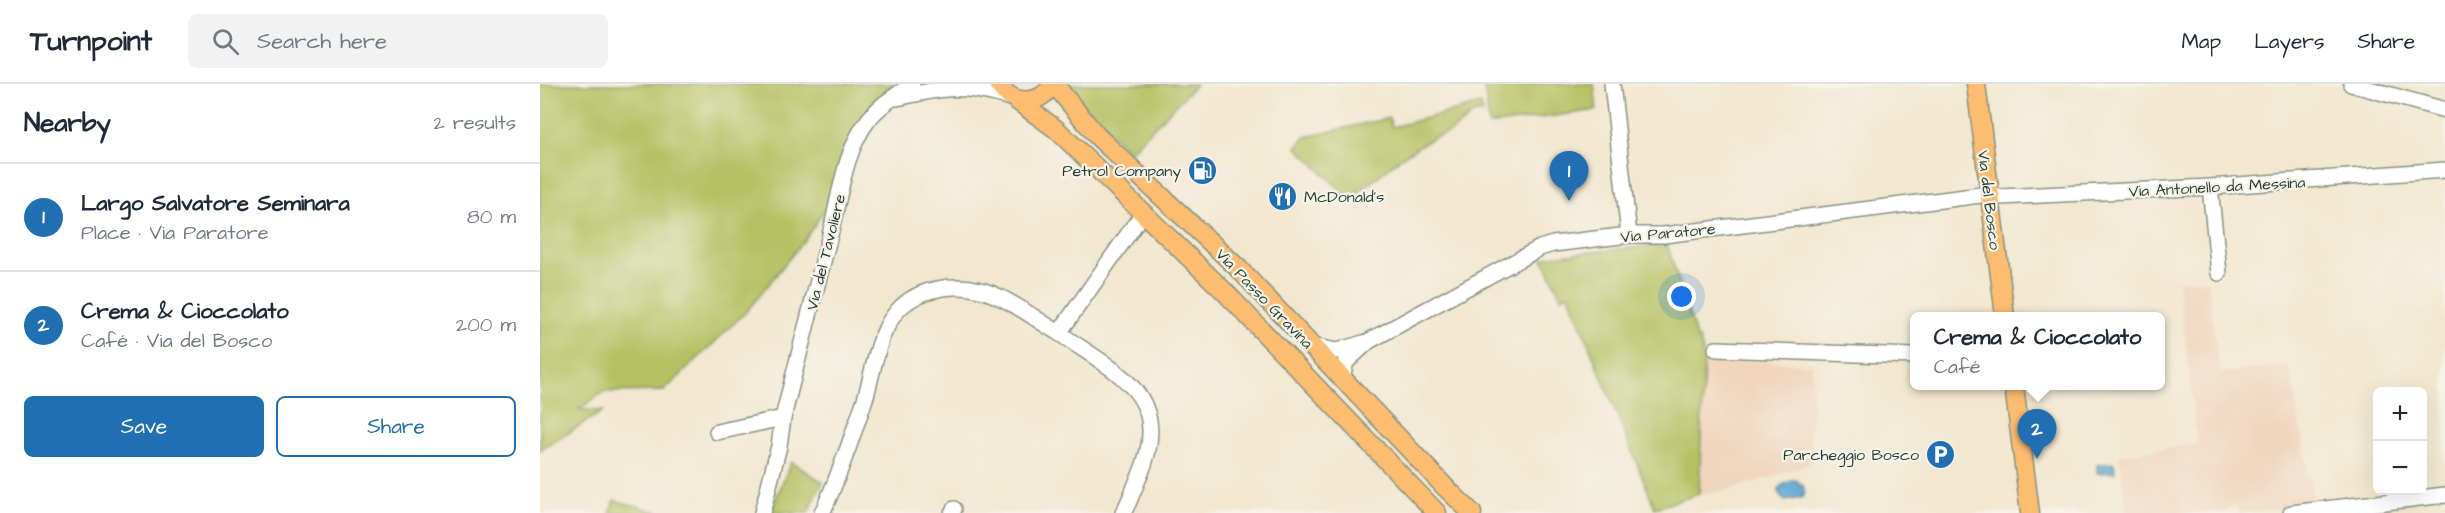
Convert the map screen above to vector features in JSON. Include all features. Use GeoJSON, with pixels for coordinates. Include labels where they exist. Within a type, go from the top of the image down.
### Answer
{"type":"FeatureCollection","features":[{"type":"Feature","properties":{"kind":"main road","name":"Via Passo Gravina"},"geometry":{"type":"LineString","coordinates":[[998,84],[1014,99],[1043,118],[1224,291],[1437,513]]}},
{"type":"Feature","properties":{"kind":"main road","name":"Via Passo Gravina"},"geometry":{"type":"LineString","coordinates":[[1055,84],[1097,136],[1239,269],[1472,513]]}},
{"type":"Feature","properties":{"kind":"main road"},"geometry":{"type":"LineString","coordinates":[[1014,99],[1028,101],[1038,98],[1055,84]]}},
{"type":"Feature","properties":{"kind":"main road","name":"Via del Bosco"},"geometry":{"type":"LineString","coordinates":[[1976,84],[2004,312]]}},
{"type":"Feature","properties":{"kind":"main road"},"geometry":{"type":"LineString","coordinates":[[2015,390],[2030,513]]}},
{"type":"Feature","properties":{"kind":"street"},"geometry":{"type":"LineString","coordinates":[[891,100],[912,84]]}},
{"type":"Feature","properties":{"kind":"street"},"geometry":{"type":"LineString","coordinates":[[1611,84],[1629,235]]}},
{"type":"Feature","properties":{"kind":"street"},"geometry":{"type":"LineString","coordinates":[[2351,84],[2445,110]]}},
{"type":"Feature","properties":{"kind":"street"},"geometry":{"type":"LineString","coordinates":[[891,100],[929,90],[957,86],[978,88],[1014,99]]}},
{"type":"Feature","properties":{"kind":"street","name":"Via del Tavoliere"},"geometry":{"type":"LineString","coordinates":[[762,513],[779,446],[783,418],[838,197],[852,150],[869,119],[891,100]]}},
{"type":"Feature","properties":{"kind":"street","name":"Via Antonello da Messina"},"geometry":{"type":"LineString","coordinates":[[1989,194],[2000,197],[2210,187],[2445,170]]}},
{"type":"Feature","properties":{"kind":"street"},"geometry":{"type":"LineString","coordinates":[[2210,187],[2219,273]]}},
{"type":"Feature","properties":{"kind":"street","name":"Via Paratore"},"geometry":{"type":"LineString","coordinates":[[1311,346],[1337,351],[1369,341],[1540,248],[1552,244],[1629,235],[1664,234],[1989,194]]}},
{"type":"Feature","properties":{"kind":"street"},"geometry":{"type":"LineString","coordinates":[[1059,333],[1143,213]]}},
{"type":"Feature","properties":{"kind":"street"},"geometry":{"type":"LineString","coordinates":[[822,513],[841,471],[883,336],[902,306],[917,296],[950,287],[968,287],[1000,298],[1059,333],[1132,385],[1148,410],[1151,430],[1143,466],[1123,513]]}},
{"type":"Feature","properties":{"kind":"street","name":"Via Paratore"},"geometry":{"type":"LineString","coordinates":[[1345,380],[1343,373],[1346,362],[1369,341]]}},
{"type":"Feature","properties":{"kind":"street"},"geometry":{"type":"LineString","coordinates":[[1716,349],[1910,356]]}},
{"type":"Feature","properties":{"kind":"street"},"geometry":{"type":"LineString","coordinates":[[717,432],[783,418]]}},
{"type":"Feature","properties":{"kind":"street"},"geometry":{"type":"LineString","coordinates":[[2291,513],[2445,495]]}},
{"type":"Feature","properties":{"kind":"shaded area"},"geometry":{"type":"Polygon","coordinates":[[[2178,280],[2208,281],[2220,373],[2289,365],[2314,504],[2241,513],[2236,506],[2227,507],[2227,513],[2126,513],[2119,455],[2197,444],[2178,280]]]}},
{"type":"Feature","properties":{"kind":"shaded area"},"geometry":{"type":"Polygon","coordinates":[[[1704,358],[1813,364],[1810,463],[1769,478],[1719,492],[1699,494],[1704,358]]]}},
{"type":"Feature","properties":{"kind":"green space"},"geometry":{"type":"Polygon","coordinates":[[[540,84],[894,84],[877,98],[865,114],[843,162],[830,202],[805,239],[746,312],[664,391],[604,392],[579,409],[603,411],[540,451],[540,84]]]}},
{"type":"Feature","properties":{"kind":"green space"},"geometry":{"type":"Polygon","coordinates":[[[1067,84],[1196,84],[1130,152],[1071,93],[1067,84]]]}},
{"type":"Feature","properties":{"kind":"green space"},"geometry":{"type":"Polygon","coordinates":[[[1484,84],[1594,84],[1597,110],[1489,125],[1484,84]]]}},
{"type":"Feature","properties":{"kind":"green space"},"geometry":{"type":"Polygon","coordinates":[[[1481,104],[1483,113],[1475,113],[1451,132],[1432,138],[1402,157],[1350,199],[1296,147],[1306,137],[1389,118],[1392,127],[1481,104]]]}},
{"type":"Feature","properties":{"kind":"green space"},"geometry":{"type":"Polygon","coordinates":[[[1667,244],[1697,339],[1700,339],[1704,358],[1699,494],[1655,508],[1568,294],[1561,297],[1543,259],[1550,256],[1667,244]]]}},
{"type":"Feature","properties":{"kind":"green space"},"geometry":{"type":"Polygon","coordinates":[[[791,462],[823,482],[808,513],[770,513],[791,462]]]}},
{"type":"Feature","properties":{"kind":"green space"},"geometry":{"type":"Polygon","coordinates":[[[614,500],[662,513],[610,513],[614,500]]]}},
{"type":"Feature","properties":{"kind":"water"},"geometry":{"type":"Polygon","coordinates":[[[2114,463],[2115,472],[2097,473],[2097,465],[2114,463]]]}},
{"type":"Feature","properties":{"kind":"water"},"geometry":{"type":"Polygon","coordinates":[[[1793,480],[1803,485],[1805,493],[1801,498],[1785,501],[1780,496],[1779,489],[1793,480]]]}},
{"type":"Feature","properties":{"kind":"place","name":"Petrol Company"},"geometry":{"type":"Point","coordinates":[1202,170]}},
{"type":"Feature","properties":{"kind":"place","name":"McDonald's"},"geometry":{"type":"Point","coordinates":[1283,196]}},
{"type":"Feature","properties":{"kind":"place","name":"Largo Salvatore Seminara"},"geometry":{"type":"Point","coordinates":[1569,201]}},
{"type":"Feature","properties":{"kind":"place","name":"Parcheggio Bosco"},"geometry":{"type":"Point","coordinates":[1940,454]}},
{"type":"Feature","properties":{"kind":"place","name":"Crema & Cioccolato"},"geometry":{"type":"Point","coordinates":[2037,459]}}]}
